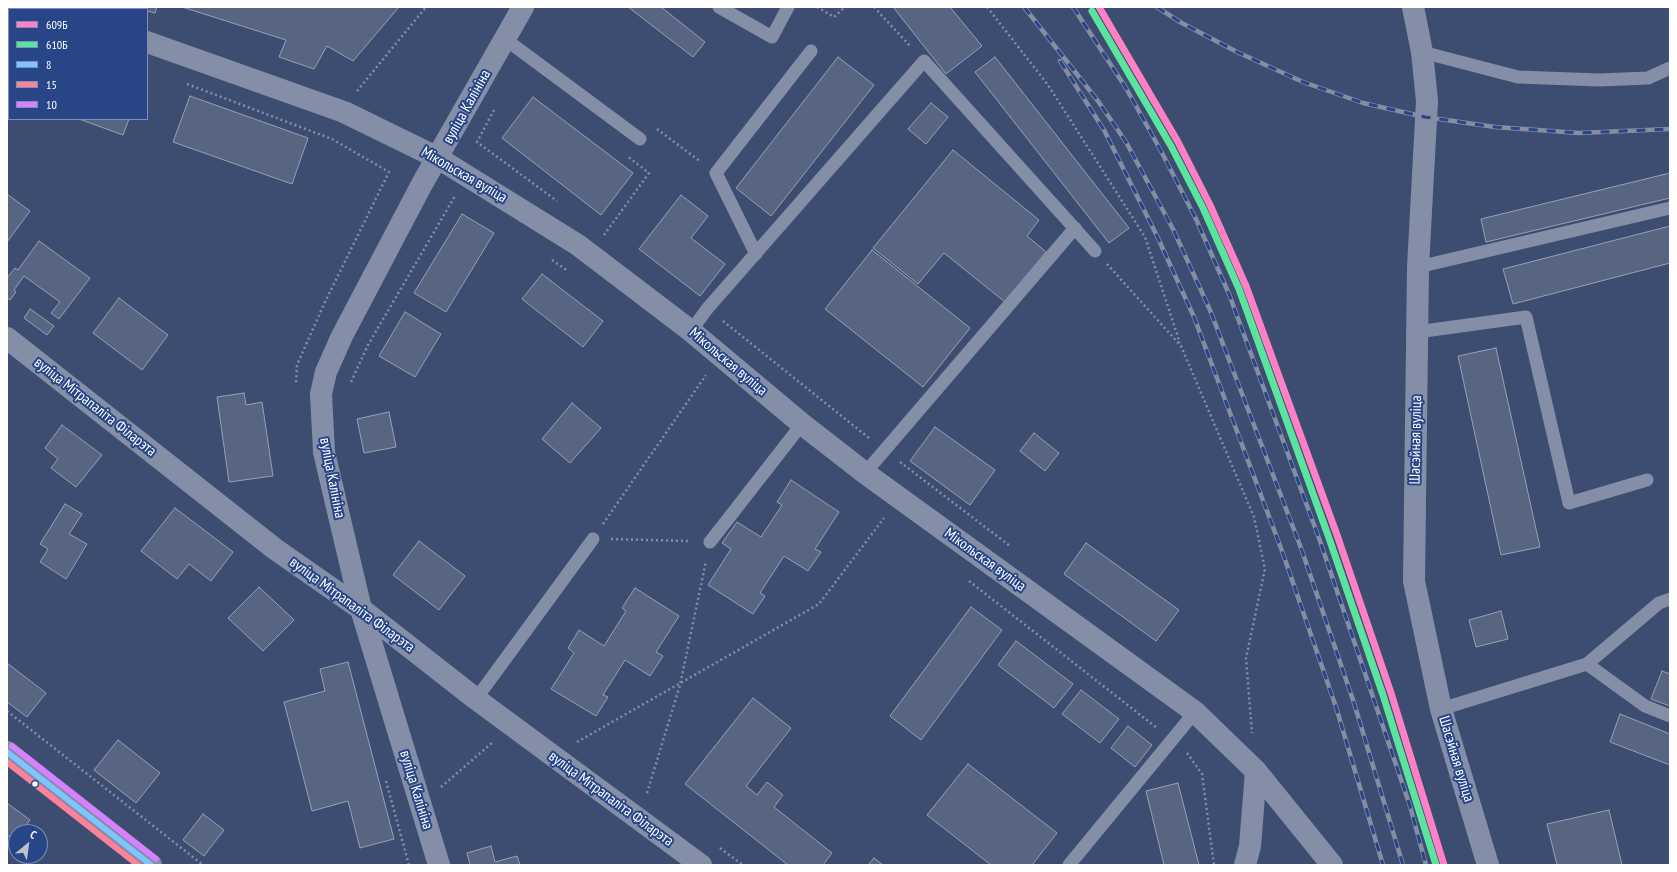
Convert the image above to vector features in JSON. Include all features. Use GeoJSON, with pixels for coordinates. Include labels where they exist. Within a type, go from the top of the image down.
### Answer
{"type":"FeatureCollection","features":[{"type":"Feature","properties":{"kind":"main road"},"geometry":{"type":"LineString","coordinates":[[7,752],[151,865]]}},
{"type":"Feature","properties":{"kind":"street","name":"вуліца Калініна"},"geometry":{"type":"LineString","coordinates":[[439,865],[361,609],[324,452],[321,394],[326,372],[342,336],[422,184],[523,7]]}},
{"type":"Feature","properties":{"kind":"street","name":"Шасэйная вуліца"},"geometry":{"type":"LineString","coordinates":[[1413,7],[1422,52],[1427,101],[1418,267],[1414,581],[1440,709],[1488,865]]}},
{"type":"Feature","properties":{"kind":"street","name":"Мікольская вуліца"},"geometry":{"type":"LineString","coordinates":[[148,42],[344,112],[438,158],[578,245],[691,331],[802,424],[865,473],[1195,712],[1256,771],[1332,865]]}},
{"type":"Feature","properties":{"kind":"street","name":"вуліца Мітрапаліта Філарэта"},"geometry":{"type":"LineString","coordinates":[[7,338],[275,549],[361,609],[476,699],[701,865]]}},
{"type":"Feature","properties":{"kind":"street"},"geometry":{"type":"LineString","coordinates":[[1245,865],[1250,846],[1256,771]]}},
{"type":"Feature","properties":{"kind":"lane"},"geometry":{"type":"LineString","coordinates":[[719,7],[772,37],[788,7]]}},
{"type":"Feature","properties":{"kind":"lane"},"geometry":{"type":"LineString","coordinates":[[505,39],[640,139]]}},
{"type":"Feature","properties":{"kind":"lane"},"geometry":{"type":"LineString","coordinates":[[756,254],[716,173],[811,51]]}},
{"type":"Feature","properties":{"kind":"lane"},"geometry":{"type":"LineString","coordinates":[[1422,52],[1518,77],[1599,80],[1648,78],[1670,68]]}},
{"type":"Feature","properties":{"kind":"lane"},"geometry":{"type":"LineString","coordinates":[[691,331],[707,309],[924,61],[1095,251]]}},
{"type":"Feature","properties":{"kind":"lane"},"geometry":{"type":"LineString","coordinates":[[1418,267],[1670,208]]}},
{"type":"Feature","properties":{"kind":"lane"},"geometry":{"type":"LineString","coordinates":[[865,473],[886,451],[1075,228]]}},
{"type":"Feature","properties":{"kind":"lane"},"geometry":{"type":"LineString","coordinates":[[1417,332],[1526,317],[1569,503],[1647,480]]}},
{"type":"Feature","properties":{"kind":"lane"},"geometry":{"type":"LineString","coordinates":[[710,542],[802,424]]}},
{"type":"Feature","properties":{"kind":"lane"},"geometry":{"type":"LineString","coordinates":[[476,699],[593,539]]}},
{"type":"Feature","properties":{"kind":"lane"},"geometry":{"type":"LineString","coordinates":[[1440,709],[1587,664],[1659,603],[1670,599]]}},
{"type":"Feature","properties":{"kind":"lane"},"geometry":{"type":"LineString","coordinates":[[1587,664],[1645,706],[1670,716]]}},
{"type":"Feature","properties":{"kind":"lane"},"geometry":{"type":"LineString","coordinates":[[1068,865],[1195,712]]}},
{"type":"Feature","properties":{"kind":"path"},"geometry":{"type":"LineString","coordinates":[[357,91],[426,7]]}},
{"type":"Feature","properties":{"kind":"path"},"geometry":{"type":"LineString","coordinates":[[816,7],[834,17],[845,7]]}},
{"type":"Feature","properties":{"kind":"path"},"geometry":{"type":"LineString","coordinates":[[874,7],[924,61]]}},
{"type":"Feature","properties":{"kind":"path"},"geometry":{"type":"LineString","coordinates":[[988,7],[1048,85],[1144,237],[1181,346],[1254,517],[1265,568],[1246,658],[1256,771]]}},
{"type":"Feature","properties":{"kind":"path"},"geometry":{"type":"LineString","coordinates":[[498,104],[477,142],[560,203]]}},
{"type":"Feature","properties":{"kind":"path"},"geometry":{"type":"LineString","coordinates":[[604,236],[649,173],[624,154]]}},
{"type":"Feature","properties":{"kind":"path"},"geometry":{"type":"LineString","coordinates":[[349,386],[368,345],[455,196]]}},
{"type":"Feature","properties":{"kind":"path"},"geometry":{"type":"LineString","coordinates":[[597,231],[610,240]]}},
{"type":"Feature","properties":{"kind":"path"},"geometry":{"type":"LineString","coordinates":[[1095,251],[1181,346]]}},
{"type":"Feature","properties":{"kind":"path"},"geometry":{"type":"LineString","coordinates":[[707,309],[886,451],[1012,547]]}},
{"type":"Feature","properties":{"kind":"path"},"geometry":{"type":"LineString","coordinates":[[593,539],[709,370]]}},
{"type":"Feature","properties":{"kind":"path"},"geometry":{"type":"LineString","coordinates":[[573,745],[819,604],[886,516]]}},
{"type":"Feature","properties":{"kind":"path"},"geometry":{"type":"LineString","coordinates":[[593,539],[710,542],[680,685],[647,793],[641,789]]}},
{"type":"Feature","properties":{"kind":"path"},"geometry":{"type":"LineString","coordinates":[[7,711],[203,865]]}},
{"type":"Feature","properties":{"kind":"path"},"geometry":{"type":"LineString","coordinates":[[1245,725],[1252,730]]}},
{"type":"Feature","properties":{"kind":"path"},"geometry":{"type":"LineString","coordinates":[[442,793],[441,786],[495,740]]}},
{"type":"Feature","properties":{"kind":"building"},"geometry":{"type":"Polygon","coordinates":[[[135,7],[157,7],[155,13],[148,11],[148,8],[135,7]]]}},
{"type":"Feature","properties":{"kind":"building"},"geometry":{"type":"Polygon","coordinates":[[[182,7],[399,7],[353,61],[327,46],[314,69],[279,57],[286,40],[182,7]]]}},
{"type":"Feature","properties":{"kind":"building"},"geometry":{"type":"Polygon","coordinates":[[[628,7],[661,7],[705,42],[693,57],[628,7]]]}},
{"type":"Feature","properties":{"kind":"building"},"geometry":{"type":"Polygon","coordinates":[[[893,7],[950,7],[982,46],[946,74],[893,7]]]}},
{"type":"Feature","properties":{"kind":"building"},"geometry":{"type":"Polygon","coordinates":[[[7,24],[8,84],[7,84],[7,24]]]}},
{"type":"Feature","properties":{"kind":"building"},"geometry":{"type":"Polygon","coordinates":[[[838,57],[874,85],[771,216],[736,188],[838,57]]]}},
{"type":"Feature","properties":{"kind":"building"},"geometry":{"type":"Polygon","coordinates":[[[995,57],[1129,228],[1109,243],[975,72],[995,57]]]}},
{"type":"Feature","properties":{"kind":"building"},"geometry":{"type":"Polygon","coordinates":[[[190,96],[308,138],[292,184],[173,142],[190,96]]]}},
{"type":"Feature","properties":{"kind":"building"},"geometry":{"type":"Polygon","coordinates":[[[533,97],[633,173],[601,215],[502,138],[533,97]]]}},
{"type":"Feature","properties":{"kind":"building"},"geometry":{"type":"Polygon","coordinates":[[[931,103],[948,117],[926,144],[908,129],[931,103]]]}},
{"type":"Feature","properties":{"kind":"building"},"geometry":{"type":"Polygon","coordinates":[[[82,120],[129,120],[123,135],[82,120]]]}},
{"type":"Feature","properties":{"kind":"building"},"geometry":{"type":"Polygon","coordinates":[[[953,150],[1039,220],[1027,236],[1046,252],[1005,302],[944,253],[918,284],[873,248],[953,150]]]}},
{"type":"Feature","properties":{"kind":"building"},"geometry":{"type":"Polygon","coordinates":[[[1670,173],[1670,198],[1486,242],[1481,219],[1670,173]]]}},
{"type":"Feature","properties":{"kind":"building"},"geometry":{"type":"Polygon","coordinates":[[[7,194],[30,211],[7,242],[7,194]]]}},
{"type":"Feature","properties":{"kind":"building"},"geometry":{"type":"Polygon","coordinates":[[[681,195],[708,216],[691,238],[725,264],[700,296],[639,249],[681,195]]]}},
{"type":"Feature","properties":{"kind":"building"},"geometry":{"type":"Polygon","coordinates":[[[462,214],[494,233],[446,312],[414,293],[462,214]]]}},
{"type":"Feature","properties":{"kind":"building"},"geometry":{"type":"Polygon","coordinates":[[[1670,226],[1670,263],[1513,304],[1503,269],[1670,226]]]}},
{"type":"Feature","properties":{"kind":"building"},"geometry":{"type":"Polygon","coordinates":[[[39,241],[90,278],[59,319],[51,313],[60,302],[24,276],[14,290],[16,292],[10,300],[7,298],[7,278],[15,268],[18,270],[39,241]]]}},
{"type":"Feature","properties":{"kind":"building"},"geometry":{"type":"Polygon","coordinates":[[[872,250],[970,328],[923,387],[825,309],[872,250]]]}},
{"type":"Feature","properties":{"kind":"building"},"geometry":{"type":"Polygon","coordinates":[[[542,274],[603,321],[583,347],[522,299],[542,274]]]}},
{"type":"Feature","properties":{"kind":"building"},"geometry":{"type":"Polygon","coordinates":[[[119,298],[168,335],[142,370],[93,333],[119,298]]]}},
{"type":"Feature","properties":{"kind":"building"},"geometry":{"type":"Polygon","coordinates":[[[30,309],[54,326],[47,335],[24,318],[30,309]]]}},
{"type":"Feature","properties":{"kind":"building"},"geometry":{"type":"Polygon","coordinates":[[[405,312],[441,334],[415,377],[379,356],[405,312]]]}},
{"type":"Feature","properties":{"kind":"building"},"geometry":{"type":"Polygon","coordinates":[[[1496,348],[1540,547],[1501,555],[1458,356],[1496,348]]]}},
{"type":"Feature","properties":{"kind":"building"},"geometry":{"type":"Polygon","coordinates":[[[244,393],[246,405],[262,402],[273,476],[229,482],[217,397],[244,393]]]}},
{"type":"Feature","properties":{"kind":"building"},"geometry":{"type":"Polygon","coordinates":[[[572,403],[601,428],[570,463],[542,439],[572,403]]]}},
{"type":"Feature","properties":{"kind":"building"},"geometry":{"type":"Polygon","coordinates":[[[389,412],[396,447],[364,453],[357,419],[389,412]]]}},
{"type":"Feature","properties":{"kind":"building"},"geometry":{"type":"Polygon","coordinates":[[[62,425],[102,455],[76,487],[51,468],[58,459],[45,448],[62,425]]]}},
{"type":"Feature","properties":{"kind":"building"},"geometry":{"type":"Polygon","coordinates":[[[935,427],[995,470],[970,505],[910,461],[935,427]]]}},
{"type":"Feature","properties":{"kind":"building"},"geometry":{"type":"Polygon","coordinates":[[[1034,433],[1059,453],[1045,471],[1020,451],[1034,433]]]}},
{"type":"Feature","properties":{"kind":"building"},"geometry":{"type":"Polygon","coordinates":[[[791,480],[839,512],[815,549],[821,552],[808,571],[784,556],[760,593],[765,596],[753,614],[708,585],[731,549],[722,543],[737,522],[761,537],[782,505],[777,502],[791,480]]]}},
{"type":"Feature","properties":{"kind":"building"},"geometry":{"type":"Polygon","coordinates":[[[65,504],[82,514],[69,534],[87,544],[66,579],[40,562],[48,549],[40,544],[65,504]]]}},
{"type":"Feature","properties":{"kind":"building"},"geometry":{"type":"Polygon","coordinates":[[[175,508],[233,552],[211,581],[189,564],[177,579],[141,551],[175,508]]]}},
{"type":"Feature","properties":{"kind":"building"},"geometry":{"type":"Polygon","coordinates":[[[419,541],[465,576],[439,610],[393,575],[419,541]]]}},
{"type":"Feature","properties":{"kind":"building"},"geometry":{"type":"Polygon","coordinates":[[[1086,543],[1179,610],[1156,641],[1064,574],[1086,543]]]}},
{"type":"Feature","properties":{"kind":"building"},"geometry":{"type":"Polygon","coordinates":[[[259,587],[294,620],[263,651],[228,618],[259,587]]]}},
{"type":"Feature","properties":{"kind":"building"},"geometry":{"type":"Polygon","coordinates":[[[635,588],[679,616],[656,652],[663,656],[650,676],[625,660],[603,695],[608,697],[596,716],[551,689],[574,653],[568,648],[579,630],[604,646],[626,611],[622,608],[635,588]]]}},
{"type":"Feature","properties":{"kind":"building"},"geometry":{"type":"Polygon","coordinates":[[[971,607],[1002,630],[921,740],[890,716],[971,607]]]}},
{"type":"Feature","properties":{"kind":"building"},"geometry":{"type":"Polygon","coordinates":[[[1501,611],[1508,639],[1476,647],[1469,620],[1501,611]]]}},
{"type":"Feature","properties":{"kind":"building"},"geometry":{"type":"Polygon","coordinates":[[[1016,641],[1073,684],[1054,708],[998,665],[1016,641]]]}},
{"type":"Feature","properties":{"kind":"building"},"geometry":{"type":"Polygon","coordinates":[[[348,662],[394,839],[360,848],[348,801],[312,811],[284,702],[325,691],[320,669],[348,662]]]}},
{"type":"Feature","properties":{"kind":"building"},"geometry":{"type":"Polygon","coordinates":[[[7,663],[46,693],[27,717],[7,702],[7,663]]]}},
{"type":"Feature","properties":{"kind":"building"},"geometry":{"type":"Polygon","coordinates":[[[1662,671],[1670,674],[1670,706],[1651,699],[1662,671]]]}},
{"type":"Feature","properties":{"kind":"building"},"geometry":{"type":"Polygon","coordinates":[[[1081,690],[1119,719],[1100,743],[1062,714],[1081,690]]]}},
{"type":"Feature","properties":{"kind":"building"},"geometry":{"type":"Polygon","coordinates":[[[753,698],[791,728],[746,786],[757,795],[767,782],[783,795],[774,807],[832,853],[823,865],[788,865],[685,784],[753,698]]]}},
{"type":"Feature","properties":{"kind":"building"},"geometry":{"type":"Polygon","coordinates":[[[1620,714],[1670,734],[1670,765],[1610,742],[1620,714]]]}},
{"type":"Feature","properties":{"kind":"building"},"geometry":{"type":"Polygon","coordinates":[[[1128,726],[1152,745],[1135,767],[1111,748],[1128,726]]]}},
{"type":"Feature","properties":{"kind":"building"},"geometry":{"type":"Polygon","coordinates":[[[118,740],[160,773],[136,803],[94,770],[118,740]]]}},
{"type":"Feature","properties":{"kind":"building"},"geometry":{"type":"Polygon","coordinates":[[[968,764],[1057,833],[1032,865],[991,865],[927,815],[968,764]]]}},
{"type":"Feature","properties":{"kind":"building"},"geometry":{"type":"Polygon","coordinates":[[[1178,783],[1199,865],[1164,865],[1146,791],[1178,783]]]}},
{"type":"Feature","properties":{"kind":"building"},"geometry":{"type":"Polygon","coordinates":[[[7,803],[30,820],[27,824],[8,824],[8,836],[7,803]]]}},
{"type":"Feature","properties":{"kind":"building"},"geometry":{"type":"Polygon","coordinates":[[[1609,810],[1622,865],[1557,865],[1547,824],[1609,810]]]}},
{"type":"Feature","properties":{"kind":"building"},"geometry":{"type":"Polygon","coordinates":[[[203,814],[224,830],[204,856],[183,840],[203,814]]]}},
{"type":"Feature","properties":{"kind":"building"},"geometry":{"type":"Polygon","coordinates":[[[491,846],[495,862],[517,856],[520,865],[470,865],[467,853],[491,846]]]}},
{"type":"Feature","properties":{"kind":"building"},"geometry":{"type":"Polygon","coordinates":[[[874,858],[883,865],[868,865],[874,858]]]}},
{"type":"Feature","properties":{"kind":"railway"},"geometry":{"type":"LineString","coordinates":[[1024,7],[1098,101],[1126,142],[1173,229],[1210,310],[1301,548],[1354,703],[1403,865]]}},
{"type":"Feature","properties":{"kind":"railway"},"geometry":{"type":"LineString","coordinates":[[1073,7],[1126,88],[1161,151],[1196,219],[1229,294],[1320,541],[1410,806],[1426,865]]}},
{"type":"Feature","properties":{"kind":"railway"},"geometry":{"type":"LineString","coordinates":[[1157,7],[1180,22],[1237,52],[1303,82],[1363,103],[1425,117],[1495,127],[1579,133],[1670,129]]}},
{"type":"Feature","properties":{"kind":"railway"},"geometry":{"type":"LineString","coordinates":[[1060,61],[1104,130],[1157,236],[1194,317],[1282,551],[1336,707],[1383,865]]}},
{"type":"Feature","properties":{"kind":"transit line","name":"609Б"},"geometry":{"type":"LineString","coordinates":[[1099,7],[1178,142],[1210,205],[1246,286],[1337,535],[1391,693],[1444,865]]}},
{"type":"Feature","properties":{"kind":"transit line","name":"610Б"},"geometry":{"type":"LineString","coordinates":[[1092,11],[1171,146],[1203,208],[1239,289],[1329,538],[1383,695],[1436,865]]}},
{"type":"Feature","properties":{"kind":"transit line","name":"10"},"geometry":{"type":"LineString","coordinates":[[12,746],[156,859]]}},
{"type":"Feature","properties":{"kind":"transit line","name":"8"},"geometry":{"type":"LineString","coordinates":[[7,752],[151,865]]}},
{"type":"Feature","properties":{"kind":"transit line","name":"15"},"geometry":{"type":"LineString","coordinates":[[7,762],[138,865]]}}]}
